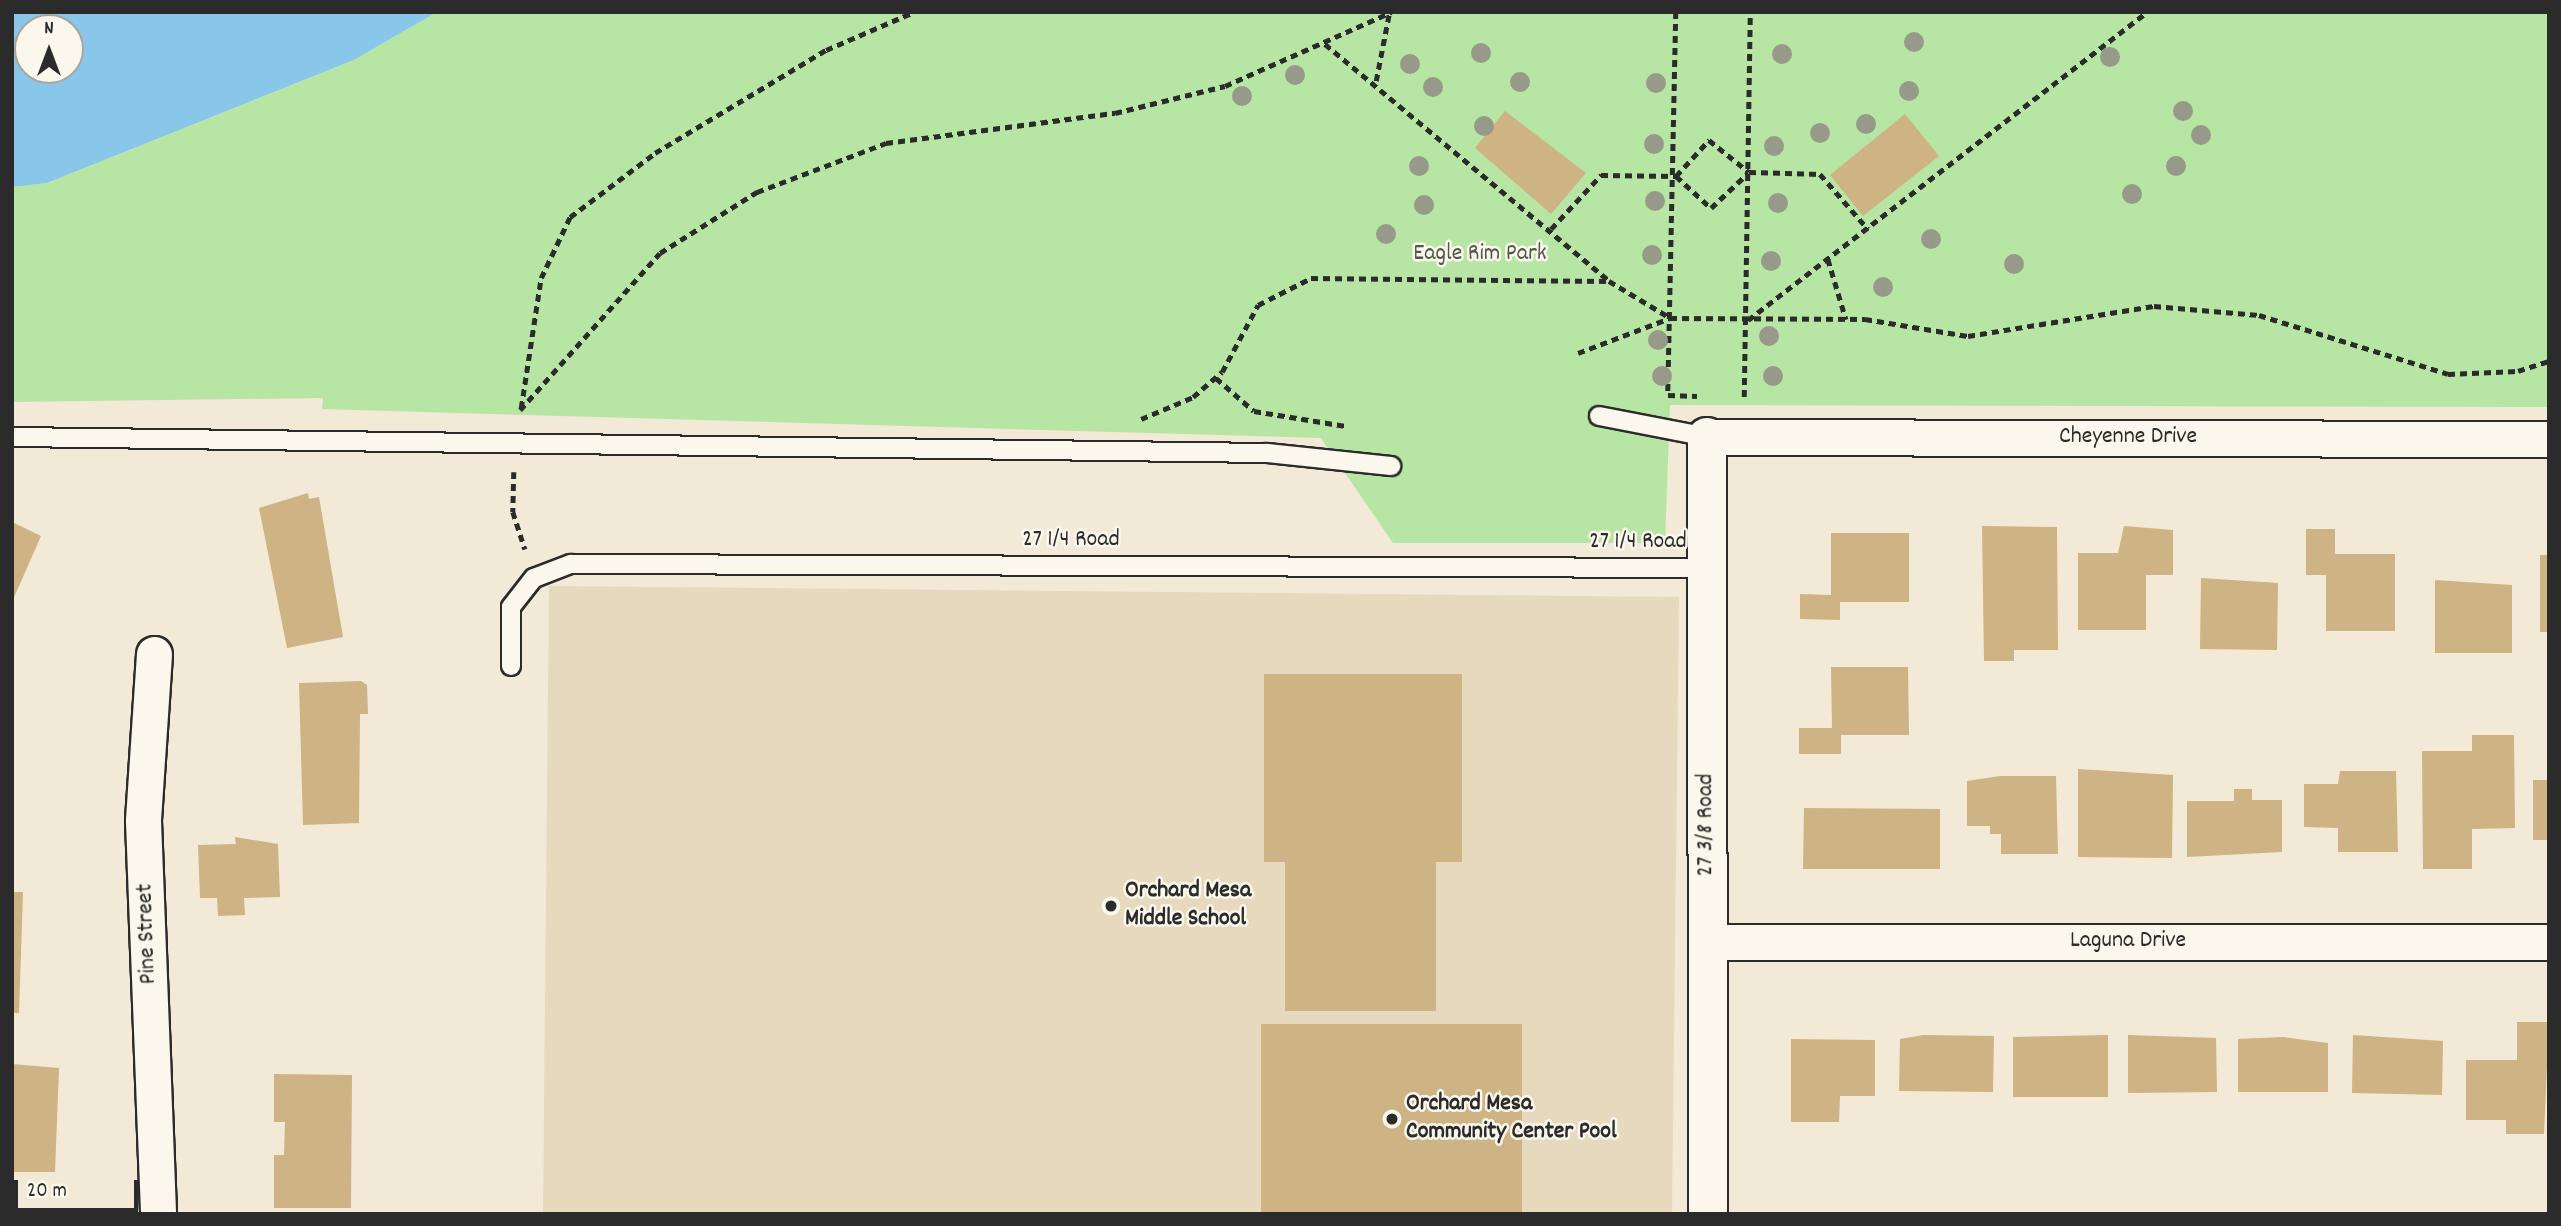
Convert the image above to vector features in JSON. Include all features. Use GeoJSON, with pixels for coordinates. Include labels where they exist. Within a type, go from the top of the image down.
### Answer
{"type":"FeatureCollection","features":[{"type":"Feature","properties":{"kind":"street","name":"Cheyenne Drive"},"geometry":{"type":"LineString","coordinates":[[1707,437],[2549,439]]}},
{"type":"Feature","properties":{"kind":"street","name":"27 3/8 Road"},"geometry":{"type":"LineString","coordinates":[[1707,437],[1708,1214]]}},
{"type":"Feature","properties":{"kind":"street","name":"Pine Street"},"geometry":{"type":"LineString","coordinates":[[154,654],[144,821],[158,1214]]}},
{"type":"Feature","properties":{"kind":"street","name":"Laguna Drive"},"geometry":{"type":"LineString","coordinates":[[1707,942],[2549,942]]}},
{"type":"Feature","properties":{"kind":"lane"},"geometry":{"type":"LineString","coordinates":[[1599,416],[1707,437]]}},
{"type":"Feature","properties":{"kind":"lane"},"geometry":{"type":"LineString","coordinates":[[12,437],[1267,453],[1391,466]]}},
{"type":"Feature","properties":{"kind":"lane","name":"27 1/4 Road"},"geometry":{"type":"LineString","coordinates":[[534,578],[571,564],[1707,568]]}},
{"type":"Feature","properties":{"kind":"lane"},"geometry":{"type":"LineString","coordinates":[[511,666],[511,607],[534,578]]}},
{"type":"Feature","properties":{"kind":"path"},"geometry":{"type":"LineString","coordinates":[[520,410],[541,278],[570,217],[655,153],[827,50],[914,12]]}},
{"type":"Feature","properties":{"kind":"path"},"geometry":{"type":"LineString","coordinates":[[1668,395],[1676,176],[1676,12]]}},
{"type":"Feature","properties":{"kind":"path"},"geometry":{"type":"LineString","coordinates":[[1714,12],[1722,12]]}},
{"type":"Feature","properties":{"kind":"path"},"geometry":{"type":"LineString","coordinates":[[1747,397],[1750,12]]}},
{"type":"Feature","properties":{"kind":"path"},"geometry":{"type":"LineString","coordinates":[[1747,321],[2147,12]]}},
{"type":"Feature","properties":{"kind":"path"},"geometry":{"type":"LineString","coordinates":[[520,410],[660,253],[757,192],[886,143],[1115,113],[1225,86],[1390,13]]}},
{"type":"Feature","properties":{"kind":"path"},"geometry":{"type":"LineString","coordinates":[[1376,81],[1390,13]]}},
{"type":"Feature","properties":{"kind":"path"},"geometry":{"type":"LineString","coordinates":[[1325,44],[1376,81],[1609,281],[1670,318]]}},
{"type":"Feature","properties":{"kind":"path"},"geometry":{"type":"LineString","coordinates":[[1676,176],[1709,140],[1749,173],[1821,174],[1868,229]]}},
{"type":"Feature","properties":{"kind":"path"},"geometry":{"type":"LineString","coordinates":[[1551,229],[1601,175],[1676,176],[1712,208],[1749,173]]}},
{"type":"Feature","properties":{"kind":"path"},"geometry":{"type":"LineString","coordinates":[[1828,259],[1846,319]]}},
{"type":"Feature","properties":{"kind":"path"},"geometry":{"type":"LineString","coordinates":[[1125,419],[1193,397],[1216,378],[1258,305],[1311,278],[1609,281]]}},
{"type":"Feature","properties":{"kind":"path"},"geometry":{"type":"LineString","coordinates":[[1578,353],[1670,318],[1747,321],[1846,319],[1968,336],[2154,306],[2259,315],[2448,374],[2518,371],[2549,361]]}},
{"type":"Feature","properties":{"kind":"path"},"geometry":{"type":"LineString","coordinates":[[1216,378],[1254,411],[1346,426]]}},
{"type":"Feature","properties":{"kind":"path"},"geometry":{"type":"LineString","coordinates":[[520,410],[534,410]]}},
{"type":"Feature","properties":{"kind":"path"},"geometry":{"type":"LineString","coordinates":[[514,466],[513,512],[534,578]]}},
{"type":"Feature","properties":{"kind":"shaded area","name":"Orchard Mesa Middle School"},"geometry":{"type":"Polygon","coordinates":[[[549,586],[1679,597],[1672,1214],[543,1214],[549,586]]]}},
{"type":"Feature","properties":{"kind":"green space","name":"Eagle Rim Park"},"geometry":{"type":"Polygon","coordinates":[[[437,12],[2549,12],[2549,407],[1670,405],[1665,543],[1393,543],[1321,438],[322,409],[323,398],[12,402],[12,187],[47,183],[354,60],[437,12]]]}},
{"type":"Feature","properties":{"kind":"water"},"geometry":{"type":"Polygon","coordinates":[[[12,12],[437,12],[354,60],[47,183],[12,187],[12,12]]]}},
{"type":"Feature","properties":{"kind":"building"},"geometry":{"type":"Polygon","coordinates":[[[1505,111],[1586,173],[1551,214],[1475,148],[1505,111]]]}},
{"type":"Feature","properties":{"kind":"building"},"geometry":{"type":"Polygon","coordinates":[[[1905,114],[1939,156],[1863,216],[1830,175],[1905,114]]]}},
{"type":"Feature","properties":{"kind":"building"},"geometry":{"type":"Polygon","coordinates":[[[308,493],[309,499],[319,497],[343,637],[287,648],[259,508],[308,493]]]}},
{"type":"Feature","properties":{"kind":"building"},"geometry":{"type":"Polygon","coordinates":[[[12,522],[41,536],[12,602],[12,522]]]}},
{"type":"Feature","properties":{"kind":"building"},"geometry":{"type":"Polygon","coordinates":[[[1982,526],[2057,527],[2058,650],[2014,650],[2014,661],[1984,661],[1982,526]]]}},
{"type":"Feature","properties":{"kind":"building"},"geometry":{"type":"Polygon","coordinates":[[[2124,526],[2173,530],[2173,575],[2146,575],[2146,630],[2078,630],[2078,553],[2118,553],[2124,526]]]}},
{"type":"Feature","properties":{"kind":"building"},"geometry":{"type":"Polygon","coordinates":[[[2306,529],[2335,529],[2335,554],[2395,554],[2395,631],[2326,631],[2326,575],[2306,575],[2306,529]]]}},
{"type":"Feature","properties":{"kind":"building"},"geometry":{"type":"Polygon","coordinates":[[[1831,533],[1909,533],[1909,602],[1840,602],[1840,620],[1800,619],[1800,594],[1831,595],[1831,533]]]}},
{"type":"Feature","properties":{"kind":"building"},"geometry":{"type":"Polygon","coordinates":[[[2540,555],[2549,555],[2549,632],[2540,632],[2540,555]]]}},
{"type":"Feature","properties":{"kind":"building"},"geometry":{"type":"Polygon","coordinates":[[[2201,578],[2278,583],[2277,650],[2200,649],[2201,578]]]}},
{"type":"Feature","properties":{"kind":"building"},"geometry":{"type":"Polygon","coordinates":[[[2435,580],[2512,585],[2512,653],[2435,653],[2435,580]]]}},
{"type":"Feature","properties":{"kind":"building"},"geometry":{"type":"Polygon","coordinates":[[[1831,667],[1908,667],[1909,735],[1841,735],[1841,754],[1799,754],[1799,728],[1832,728],[1831,667]]]}},
{"type":"Feature","properties":{"kind":"building"},"geometry":{"type":"Polygon","coordinates":[[[1264,674],[1462,674],[1462,862],[1436,862],[1436,1011],[1285,1011],[1285,862],[1264,862],[1264,674]]]}},
{"type":"Feature","properties":{"kind":"building"},"geometry":{"type":"Polygon","coordinates":[[[361,681],[367,685],[368,714],[360,714],[359,823],[303,825],[299,683],[361,681]]]}},
{"type":"Feature","properties":{"kind":"building"},"geometry":{"type":"Polygon","coordinates":[[[2472,735],[2514,735],[2515,828],[2472,829],[2472,869],[2423,869],[2422,751],[2472,751],[2472,735]]]}},
{"type":"Feature","properties":{"kind":"building"},"geometry":{"type":"Polygon","coordinates":[[[2078,769],[2173,775],[2172,858],[2078,857],[2078,769]]]}},
{"type":"Feature","properties":{"kind":"building"},"geometry":{"type":"Polygon","coordinates":[[[2340,771],[2396,771],[2398,852],[2338,852],[2338,828],[2304,827],[2304,784],[2338,784],[2340,771]]]}},
{"type":"Feature","properties":{"kind":"building"},"geometry":{"type":"Polygon","coordinates":[[[2000,776],[2056,776],[2058,854],[2001,854],[2001,834],[1990,834],[1990,826],[1967,826],[1967,781],[2000,776]]]}},
{"type":"Feature","properties":{"kind":"building"},"geometry":{"type":"Polygon","coordinates":[[[2533,780],[2549,780],[2549,840],[2533,840],[2533,780]]]}},
{"type":"Feature","properties":{"kind":"building"},"geometry":{"type":"Polygon","coordinates":[[[2234,789],[2252,789],[2252,800],[2282,800],[2282,852],[2187,857],[2187,801],[2234,801],[2234,789]]]}},
{"type":"Feature","properties":{"kind":"building"},"geometry":{"type":"Polygon","coordinates":[[[1804,808],[1940,809],[1940,869],[1803,869],[1804,808]]]}},
{"type":"Feature","properties":{"kind":"building"},"geometry":{"type":"Polygon","coordinates":[[[235,837],[278,844],[280,897],[244,898],[245,915],[218,916],[217,898],[200,898],[198,845],[236,844],[235,837]]]}},
{"type":"Feature","properties":{"kind":"building"},"geometry":{"type":"Polygon","coordinates":[[[12,892],[23,892],[19,1013],[12,1013],[12,892]]]}},
{"type":"Feature","properties":{"kind":"building"},"geometry":{"type":"Polygon","coordinates":[[[2517,1022],[2549,1022],[2544,1134],[2506,1134],[2506,1120],[2466,1120],[2466,1060],[2517,1060],[2517,1022]]]}},
{"type":"Feature","properties":{"kind":"building","name":"Orchard Mesa Community Center Pool"},"geometry":{"type":"Polygon","coordinates":[[[1261,1024],[1522,1024],[1522,1214],[1261,1214],[1261,1024]]]}},
{"type":"Feature","properties":{"kind":"building"},"geometry":{"type":"Polygon","coordinates":[[[1923,1035],[1994,1036],[1993,1092],[1899,1091],[1900,1039],[1923,1035]]]}},
{"type":"Feature","properties":{"kind":"building"},"geometry":{"type":"Polygon","coordinates":[[[2108,1035],[2108,1097],[2013,1097],[2013,1037],[2108,1035]]]}},
{"type":"Feature","properties":{"kind":"building"},"geometry":{"type":"Polygon","coordinates":[[[2128,1035],[2216,1038],[2217,1092],[2128,1093],[2128,1035]]]}},
{"type":"Feature","properties":{"kind":"building"},"geometry":{"type":"Polygon","coordinates":[[[2353,1035],[2443,1041],[2442,1095],[2352,1093],[2353,1035]]]}},
{"type":"Feature","properties":{"kind":"building"},"geometry":{"type":"Polygon","coordinates":[[[2283,1037],[2328,1043],[2328,1092],[2238,1092],[2238,1039],[2283,1037]]]}},
{"type":"Feature","properties":{"kind":"building"},"geometry":{"type":"Polygon","coordinates":[[[1791,1039],[1875,1040],[1875,1096],[1840,1096],[1839,1122],[1791,1122],[1791,1039]]]}},
{"type":"Feature","properties":{"kind":"building"},"geometry":{"type":"Polygon","coordinates":[[[12,1064],[59,1068],[55,1172],[12,1172],[12,1064]]]}},
{"type":"Feature","properties":{"kind":"building"},"geometry":{"type":"Polygon","coordinates":[[[274,1074],[352,1075],[351,1208],[274,1208],[274,1155],[284,1155],[285,1122],[274,1122],[274,1074]]]}},
{"type":"Feature","properties":{"kind":"place","name":"Orchard Mesa Middle School"},"geometry":{"type":"Point","coordinates":[1111,906]}},
{"type":"Feature","properties":{"kind":"place","name":"Orchard Mesa Community Center Pool"},"geometry":{"type":"Point","coordinates":[1392,1119]}}]}
